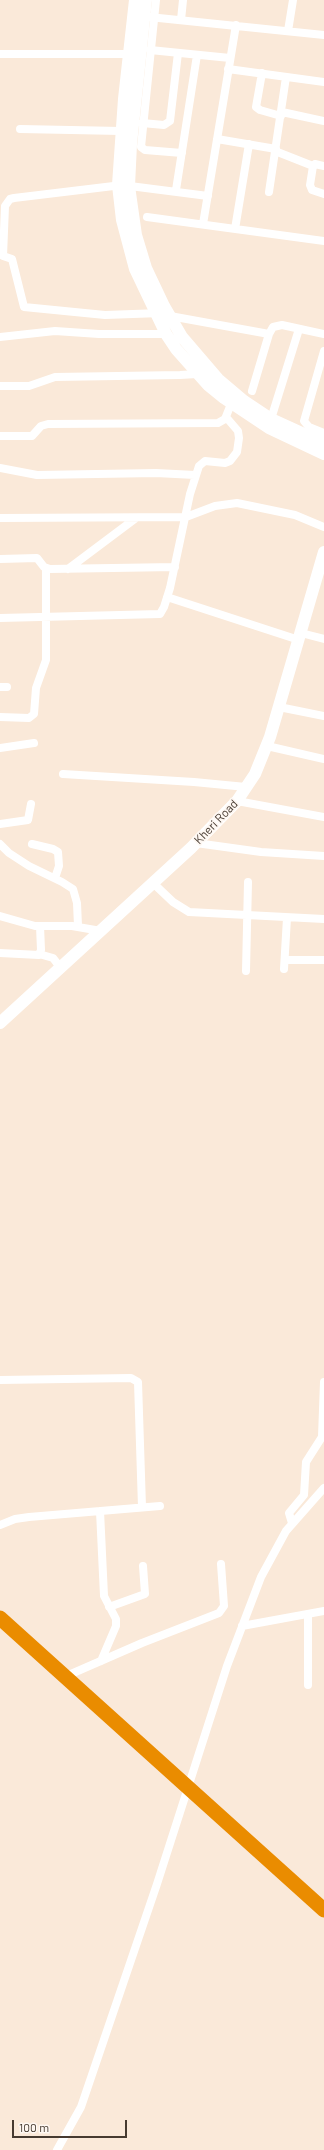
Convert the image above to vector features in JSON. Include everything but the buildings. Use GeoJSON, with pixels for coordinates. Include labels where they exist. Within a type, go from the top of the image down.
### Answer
{"type":"FeatureCollection","features":[{"type":"Feature","properties":{"kind":"highway"},"geometry":{"type":"LineString","coordinates":[[0,1618],[324,1910]]}},
{"type":"Feature","properties":{"kind":"street"},"geometry":{"type":"LineString","coordinates":[[135,0],[142,123],[142,149],[182,153]]}},
{"type":"Feature","properties":{"kind":"street"},"geometry":{"type":"LineString","coordinates":[[146,0],[149,17]]}},
{"type":"Feature","properties":{"kind":"street"},"geometry":{"type":"LineString","coordinates":[[156,0],[137,53],[121,131],[124,185],[140,252],[163,314],[166,334],[197,374],[232,404],[269,428],[324,454]]}},
{"type":"Feature","properties":{"kind":"street"},"geometry":{"type":"LineString","coordinates":[[181,20],[183,0]]}},
{"type":"Feature","properties":{"kind":"street"},"geometry":{"type":"LineString","coordinates":[[288,31],[293,0]]}},
{"type":"Feature","properties":{"kind":"street"},"geometry":{"type":"LineString","coordinates":[[149,17],[323,35],[324,26]]}},
{"type":"Feature","properties":{"kind":"street"},"geometry":{"type":"LineString","coordinates":[[203,224],[236,25]]}},
{"type":"Feature","properties":{"kind":"street"},"geometry":{"type":"LineString","coordinates":[[142,123],[164,125],[170,121],[178,52]]}},
{"type":"Feature","properties":{"kind":"street"},"geometry":{"type":"LineString","coordinates":[[0,54],[178,52],[230,58]]}},
{"type":"Feature","properties":{"kind":"street"},"geometry":{"type":"LineString","coordinates":[[124,185],[131,144],[137,53]]}},
{"type":"Feature","properties":{"kind":"street"},"geometry":{"type":"LineString","coordinates":[[176,190],[198,55]]}},
{"type":"Feature","properties":{"kind":"street"},"geometry":{"type":"LineString","coordinates":[[228,69],[324,82]]}},
{"type":"Feature","properties":{"kind":"street"},"geometry":{"type":"LineString","coordinates":[[262,73],[256,107],[260,110],[324,121]]}},
{"type":"Feature","properties":{"kind":"street"},"geometry":{"type":"LineString","coordinates":[[269,192],[286,77]]}},
{"type":"Feature","properties":{"kind":"street"},"geometry":{"type":"LineString","coordinates":[[20,129],[121,131]]}},
{"type":"Feature","properties":{"kind":"street"},"geometry":{"type":"LineString","coordinates":[[216,139],[276,150],[313,166],[315,164],[324,166]]}},
{"type":"Feature","properties":{"kind":"street"},"geometry":{"type":"LineString","coordinates":[[235,229],[249,144]]}},
{"type":"Feature","properties":{"kind":"street"},"geometry":{"type":"LineString","coordinates":[[313,166],[310,188],[315,192],[324,194]]}},
{"type":"Feature","properties":{"kind":"street"},"geometry":{"type":"LineString","coordinates":[[208,196],[176,190],[124,185],[10,199],[5,206],[3,256],[12,259],[24,307],[105,315],[163,314],[269,334]]}},
{"type":"Feature","properties":{"kind":"street"},"geometry":{"type":"LineString","coordinates":[[147,217],[324,241]]}},
{"type":"Feature","properties":{"kind":"street"},"geometry":{"type":"LineString","coordinates":[[163,314],[193,352],[218,379],[244,401],[271,419],[324,443]]}},
{"type":"Feature","properties":{"kind":"street"},"geometry":{"type":"LineString","coordinates":[[252,391],[269,334],[273,327],[277,325],[324,334]]}},
{"type":"Feature","properties":{"kind":"street"},"geometry":{"type":"LineString","coordinates":[[271,419],[299,329]]}},
{"type":"Feature","properties":{"kind":"street"},"geometry":{"type":"LineString","coordinates":[[0,337],[55,331],[106,334],[166,334]]}},
{"type":"Feature","properties":{"kind":"street"},"geometry":{"type":"LineString","coordinates":[[324,351],[304,417],[306,424],[324,433]]}},
{"type":"Feature","properties":{"kind":"street"},"geometry":{"type":"LineString","coordinates":[[0,386],[29,386],[55,377],[197,374]]}},
{"type":"Feature","properties":{"kind":"street"},"geometry":{"type":"LineString","coordinates":[[0,436],[32,436],[41,426],[48,424],[218,423],[223,421],[226,417],[232,404]]}},
{"type":"Feature","properties":{"kind":"street"},"geometry":{"type":"LineString","coordinates":[[0,618],[156,616],[162,611],[175,567],[195,475],[202,462],[225,463],[234,457],[239,438],[234,425],[226,417]]}},
{"type":"Feature","properties":{"kind":"street"},"geometry":{"type":"LineString","coordinates":[[0,468],[37,475],[195,475]]}},
{"type":"Feature","properties":{"kind":"street"},"geometry":{"type":"LineString","coordinates":[[0,518],[186,517],[221,505],[237,503],[295,515],[324,527]]}},
{"type":"Feature","properties":{"kind":"street"},"geometry":{"type":"LineString","coordinates":[[68,569],[136,518]]}},
{"type":"Feature","properties":{"kind":"street","name":"Kheri Road"},"geometry":{"type":"LineString","coordinates":[[1,1021],[196,843],[237,801],[267,746],[321,573],[324,552]]}},
{"type":"Feature","properties":{"kind":"street"},"geometry":{"type":"LineString","coordinates":[[0,559],[37,558],[46,568],[46,660],[36,688],[34,714],[29,718],[0,717]]}},
{"type":"Feature","properties":{"kind":"street"},"geometry":{"type":"LineString","coordinates":[[46,568],[175,567]]}},
{"type":"Feature","properties":{"kind":"street"},"geometry":{"type":"LineString","coordinates":[[167,597],[300,637],[324,639]]}},
{"type":"Feature","properties":{"kind":"street"},"geometry":{"type":"LineString","coordinates":[[279,707],[324,716]]}},
{"type":"Feature","properties":{"kind":"street"},"geometry":{"type":"LineString","coordinates":[[0,748],[34,743]]}},
{"type":"Feature","properties":{"kind":"street"},"geometry":{"type":"LineString","coordinates":[[267,746],[324,758]]}},
{"type":"Feature","properties":{"kind":"street"},"geometry":{"type":"LineString","coordinates":[[63,774],[194,782],[246,787]]}},
{"type":"Feature","properties":{"kind":"street"},"geometry":{"type":"LineString","coordinates":[[237,801],[324,817]]}},
{"type":"Feature","properties":{"kind":"street"},"geometry":{"type":"LineString","coordinates":[[0,824],[28,820],[31,804]]}},
{"type":"Feature","properties":{"kind":"street"},"geometry":{"type":"LineString","coordinates":[[196,843],[261,852],[324,856]]}},
{"type":"Feature","properties":{"kind":"street"},"geometry":{"type":"LineString","coordinates":[[0,844],[20,860],[69,885],[76,894],[78,926]]}},
{"type":"Feature","properties":{"kind":"street"},"geometry":{"type":"LineString","coordinates":[[32,844],[53,849],[58,852],[59,866],[55,878]]}},
{"type":"Feature","properties":{"kind":"street"},"geometry":{"type":"LineString","coordinates":[[246,971],[248,882]]}},
{"type":"Feature","properties":{"kind":"street"},"geometry":{"type":"LineString","coordinates":[[153,883],[177,906],[189,912],[248,917],[324,919]]}},
{"type":"Feature","properties":{"kind":"street"},"geometry":{"type":"LineString","coordinates":[[0,916],[25,924],[40,926],[78,926],[101,931]]}},
{"type":"Feature","properties":{"kind":"street"},"geometry":{"type":"LineString","coordinates":[[288,918],[284,964],[324,960]]}},
{"type":"Feature","properties":{"kind":"street"},"geometry":{"type":"LineString","coordinates":[[40,926],[40,954]]}},
{"type":"Feature","properties":{"kind":"street"},"geometry":{"type":"LineString","coordinates":[[0,952],[34,956],[40,954],[53,958],[60,968]]}},
{"type":"Feature","properties":{"kind":"street"},"geometry":{"type":"LineString","coordinates":[[0,1380],[131,1378],[138,1382],[142,1507]]}},
{"type":"Feature","properties":{"kind":"street"},"geometry":{"type":"LineString","coordinates":[[291,1521],[289,1513],[304,1495],[306,1462],[322,1441],[324,1382]]}},
{"type":"Feature","properties":{"kind":"street"},"geometry":{"type":"LineString","coordinates":[[57,2150],[81,2107],[183,1783],[242,1626],[271,1555],[291,1521],[324,1488]]}},
{"type":"Feature","properties":{"kind":"street"},"geometry":{"type":"LineString","coordinates":[[0,1525],[29,1517],[160,1506]]}},
{"type":"Feature","properties":{"kind":"street"},"geometry":{"type":"LineString","coordinates":[[100,1511],[104,1596],[116,1619],[116,1626],[101,1660]]}},
{"type":"Feature","properties":{"kind":"street"},"geometry":{"type":"LineString","coordinates":[[64,1677],[101,1660],[219,1613],[224,1606],[221,1564]]}},
{"type":"Feature","properties":{"kind":"street"},"geometry":{"type":"LineString","coordinates":[[109,1607],[145,1594],[143,1566]]}},
{"type":"Feature","properties":{"kind":"street"},"geometry":{"type":"LineString","coordinates":[[242,1626],[324,1611]]}},
{"type":"Feature","properties":{"kind":"street"},"geometry":{"type":"LineString","coordinates":[[308,1614],[308,1685]]}}]}
